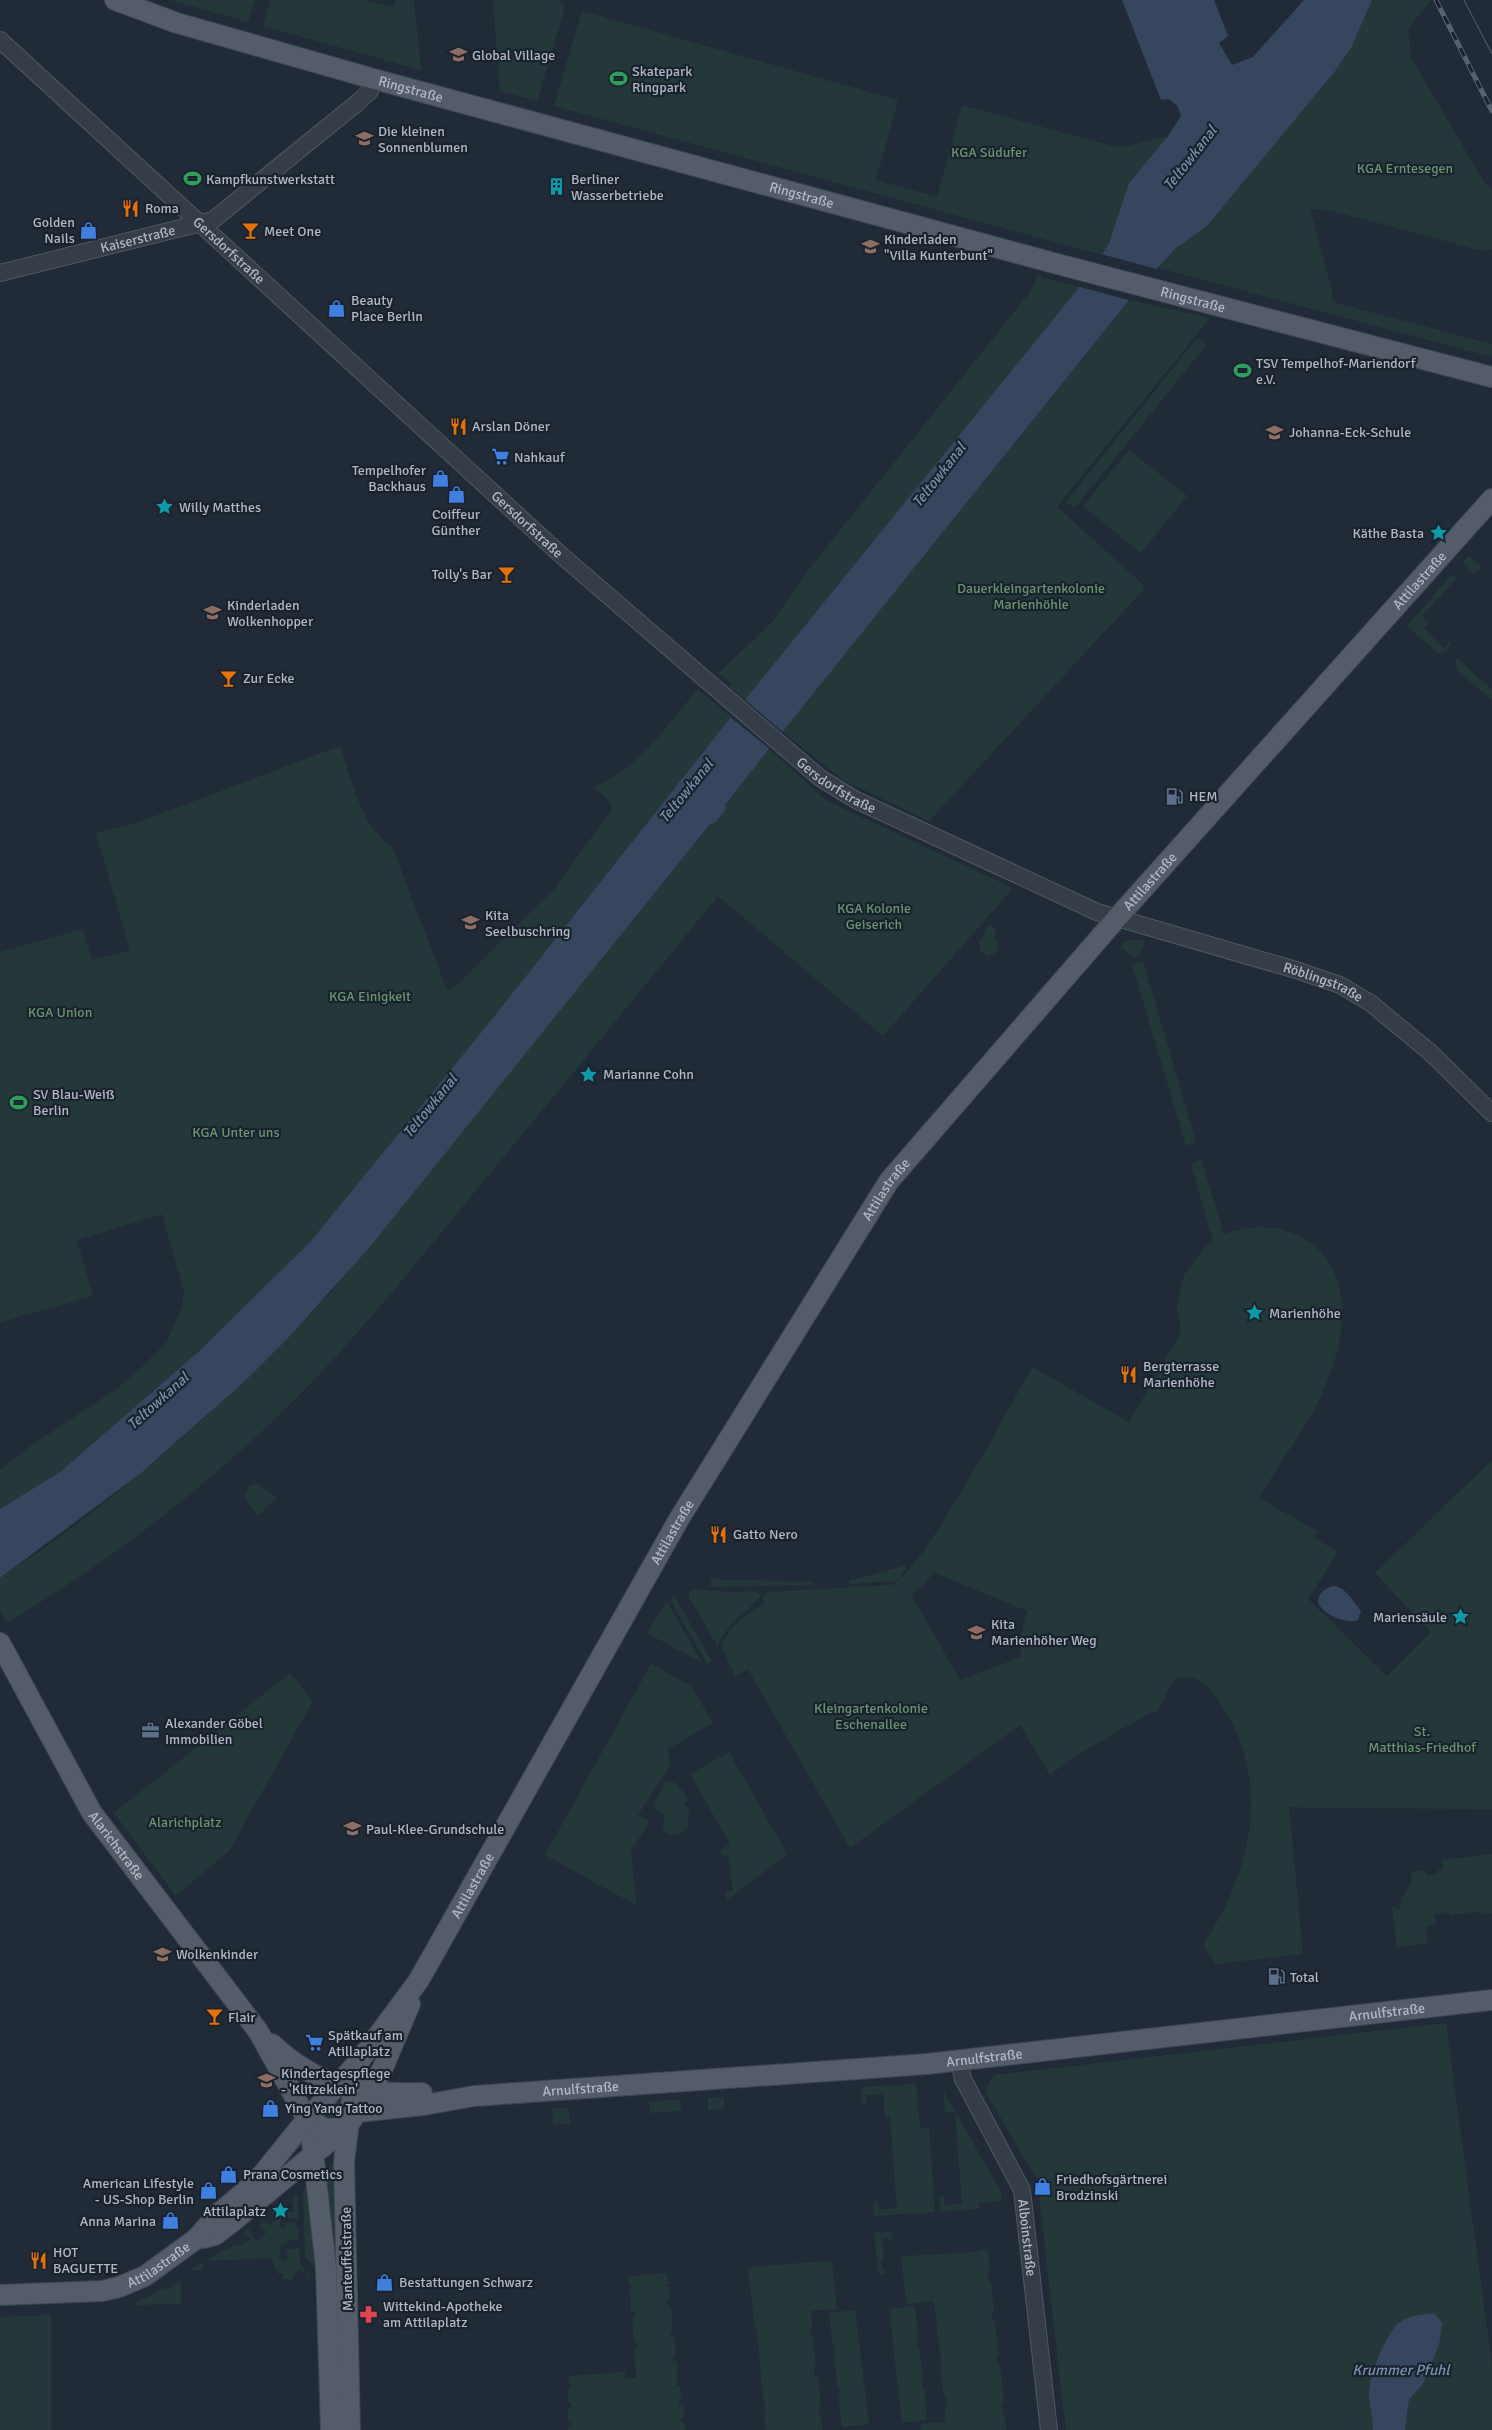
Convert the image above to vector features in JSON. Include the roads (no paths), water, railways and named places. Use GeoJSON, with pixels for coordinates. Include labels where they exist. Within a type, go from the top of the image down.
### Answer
{"type":"FeatureCollection","features":[{"type":"Feature","properties":{"kind":"main road","name":"Ringstraße"},"geometry":{"type":"LineString","coordinates":[[115,0],[177,23],[374,79],[1066,266],[1492,377]]}},
{"type":"Feature","properties":{"kind":"main road","name":"Attilastraße"},"geometry":{"type":"LineString","coordinates":[[196,2239],[214,2235],[226,2226],[313,2154],[353,2118],[353,2088],[360,2060],[419,1980],[680,1519],[882,1191],[914,1150],[1116,919],[1492,499]]}},
{"type":"Feature","properties":{"kind":"main road","name":"Alarichstraße"},"geometry":{"type":"LineString","coordinates":[[0,1643],[92,1813],[258,2031],[307,2119]]}},
{"type":"Feature","properties":{"kind":"main road","name":"Attilastraße"},"geometry":{"type":"LineString","coordinates":[[0,2295],[93,2292],[119,2287],[145,2276],[196,2239],[217,2215],[257,2181],[307,2119],[353,2088],[403,2023],[419,1980]]}},
{"type":"Feature","properties":{"kind":"main road","name":"Arnulfstraße"},"geometry":{"type":"LineString","coordinates":[[353,2118],[474,2096],[959,2061],[1492,2000]]}},
{"type":"Feature","properties":{"kind":"main road","name":"Alarichstraße"},"geometry":{"type":"LineString","coordinates":[[258,2031],[296,2066],[353,2088]]}},
{"type":"Feature","properties":{"kind":"main road","name":"Arnulfstraße"},"geometry":{"type":"LineString","coordinates":[[353,2088],[420,2094],[449,2092],[474,2096]]}},
{"type":"Feature","properties":{"kind":"main road"},"geometry":{"type":"LineString","coordinates":[[307,2119],[320,2127],[331,2130],[353,2118]]}},
{"type":"Feature","properties":{"kind":"main road","name":"Manteuffelstraße"},"geometry":{"type":"LineString","coordinates":[[350,2430],[344,2162],[353,2118]]}},
{"type":"Feature","properties":{"kind":"main road","name":"Manteuffelstraße"},"geometry":{"type":"LineString","coordinates":[[307,2119],[325,2257],[329,2316],[331,2430]]}},
{"type":"Feature","properties":{"kind":"main road"},"geometry":{"type":"LineString","coordinates":[[325,2257],[347,2254]]}},
{"type":"Feature","properties":{"kind":"street","name":"Gersdorfstraße"},"geometry":{"type":"LineString","coordinates":[[0,40],[561,555],[820,778],[856,800],[1078,904],[1116,919]]}},
{"type":"Feature","properties":{"kind":"street","name":"Kaiserstraße"},"geometry":{"type":"LineString","coordinates":[[0,273],[213,220],[343,115],[370,91],[374,79]]}},
{"type":"Feature","properties":{"kind":"street","name":"Röblingstraße"},"geometry":{"type":"LineString","coordinates":[[1116,919],[1296,970],[1347,989],[1372,1004],[1431,1054],[1492,1113]]}},
{"type":"Feature","properties":{"kind":"street","name":"Alboinstraße"},"geometry":{"type":"LineString","coordinates":[[959,2061],[962,2080],[1022,2190],[1049,2430]]}},
{"type":"Feature","properties":{"kind":"water","name":"Teltowkanal"},"geometry":{"type":"Polygon","coordinates":[[[1122,0],[1214,0],[1228,36],[1219,43],[1232,65],[1253,57],[1304,0],[1372,0],[1351,48],[1336,70],[1207,226],[1176,248],[1129,300],[769,749],[725,805],[726,809],[715,823],[710,824],[369,1248],[289,1337],[244,1382],[141,1473],[0,1578],[0,1509],[60,1472],[197,1353],[310,1242],[484,1029],[731,717],[1094,269],[1109,243],[1129,183],[1168,136],[1181,116],[1178,107],[1169,99],[1161,100],[1122,0]]]}},
{"type":"Feature","properties":{"kind":"water"},"geometry":{"type":"Polygon","coordinates":[[[1332,1586],[1341,1589],[1352,1599],[1361,1611],[1358,1620],[1343,1620],[1334,1617],[1320,1606],[1318,1599],[1322,1593],[1332,1586]]]}},
{"type":"Feature","properties":{"kind":"water","name":"Krummer Pfuhl"},"geometry":{"type":"Polygon","coordinates":[[[1429,2313],[1435,2314],[1442,2323],[1439,2345],[1423,2384],[1409,2400],[1405,2430],[1373,2430],[1369,2396],[1370,2388],[1375,2366],[1385,2343],[1397,2325],[1403,2320],[1429,2313]]]}},
{"type":"Feature","properties":{"kind":"tram line"},"geometry":{"type":"LineString","coordinates":[[1464,0],[1492,54]]}},
{"type":"Feature","properties":{"kind":"railway"},"geometry":{"type":"LineString","coordinates":[[1436,0],[1492,111]]}},
{"type":"Feature","properties":{"kind":"place","name":"Global Village"},"geometry":{"type":"Point","coordinates":[458,55]}},
{"type":"Feature","properties":{"kind":"place","name":"Skatepark Ringpark"},"geometry":{"type":"Point","coordinates":[618,79]}},
{"type":"Feature","properties":{"kind":"place","name":"Die kleinen Sonnenblumen"},"geometry":{"type":"Point","coordinates":[364,139]}},
{"type":"Feature","properties":{"kind":"place","name":"Kampfkunstwerkstatt"},"geometry":{"type":"Point","coordinates":[192,179]}},
{"type":"Feature","properties":{"kind":"place","name":"Berliner Wasserbetriebe"},"geometry":{"type":"Point","coordinates":[557,187]}},
{"type":"Feature","properties":{"kind":"place","name":"Roma"},"geometry":{"type":"Point","coordinates":[131,208]}},
{"type":"Feature","properties":{"kind":"place","name":"Golden Nails"},"geometry":{"type":"Point","coordinates":[89,230]}},
{"type":"Feature","properties":{"kind":"place","name":"Meet One"},"geometry":{"type":"Point","coordinates":[250,231]}},
{"type":"Feature","properties":{"kind":"place","name":"Kinderladen \"Villa Kunterbunt\""},"geometry":{"type":"Point","coordinates":[870,247]}},
{"type":"Feature","properties":{"kind":"place","name":"Beauty Place Berlin"},"geometry":{"type":"Point","coordinates":[337,308]}},
{"type":"Feature","properties":{"kind":"place","name":"TSV Tempelhof-Mariendorf e.V."},"geometry":{"type":"Point","coordinates":[1242,371]}},
{"type":"Feature","properties":{"kind":"place","name":"Arslan Döner"},"geometry":{"type":"Point","coordinates":[458,426]}},
{"type":"Feature","properties":{"kind":"place","name":"Johanna-Eck-Schule"},"geometry":{"type":"Point","coordinates":[1275,432]}},
{"type":"Feature","properties":{"kind":"place","name":"Nahkauf"},"geometry":{"type":"Point","coordinates":[500,457]}},
{"type":"Feature","properties":{"kind":"place","name":"Tempelhofer Backhaus"},"geometry":{"type":"Point","coordinates":[440,478]}},
{"type":"Feature","properties":{"kind":"place","name":"Coiffeur Günther"},"geometry":{"type":"Point","coordinates":[456,494]}},
{"type":"Feature","properties":{"kind":"place","name":"Willy Matthes"},"geometry":{"type":"Point","coordinates":[165,507]}},
{"type":"Feature","properties":{"kind":"place","name":"Käthe Basta"},"geometry":{"type":"Point","coordinates":[1438,533]}},
{"type":"Feature","properties":{"kind":"place","name":"Tolly's Bar"},"geometry":{"type":"Point","coordinates":[506,574]}},
{"type":"Feature","properties":{"kind":"place","name":"Kinderladen Wolkenhopper"},"geometry":{"type":"Point","coordinates":[213,613]}},
{"type":"Feature","properties":{"kind":"place","name":"Zur Ecke"},"geometry":{"type":"Point","coordinates":[229,678]}},
{"type":"Feature","properties":{"kind":"place","name":"HEM"},"geometry":{"type":"Point","coordinates":[1175,796]}},
{"type":"Feature","properties":{"kind":"place","name":"Kita Seelbuschring"},"geometry":{"type":"Point","coordinates":[471,923]}},
{"type":"Feature","properties":{"kind":"place","name":"Marianne Cohn"},"geometry":{"type":"Point","coordinates":[589,1074]}},
{"type":"Feature","properties":{"kind":"place","name":"SV Blau-Weiß Berlin"},"geometry":{"type":"Point","coordinates":[19,1102]}},
{"type":"Feature","properties":{"kind":"place","name":"Marienhöhe"},"geometry":{"type":"Point","coordinates":[1255,1313]}},
{"type":"Feature","properties":{"kind":"place","name":"Bergterrasse Marienhöhe"},"geometry":{"type":"Point","coordinates":[1129,1374]}},
{"type":"Feature","properties":{"kind":"place","name":"Gatto Nero"},"geometry":{"type":"Point","coordinates":[719,1534]}},
{"type":"Feature","properties":{"kind":"place","name":"Mariensäule"},"geometry":{"type":"Point","coordinates":[1461,1617]}},
{"type":"Feature","properties":{"kind":"place","name":"Kita Marienhöher Weg"},"geometry":{"type":"Point","coordinates":[977,1632]}},
{"type":"Feature","properties":{"kind":"place","name":"Alexander Göbel Immobilien"},"geometry":{"type":"Point","coordinates":[151,1731]}},
{"type":"Feature","properties":{"kind":"place","name":"Paul-Klee-Grundschule"},"geometry":{"type":"Point","coordinates":[352,1829]}},
{"type":"Feature","properties":{"kind":"place","name":"Wolkenkinder"},"geometry":{"type":"Point","coordinates":[162,1954]}},
{"type":"Feature","properties":{"kind":"place","name":"Total"},"geometry":{"type":"Point","coordinates":[1276,1977]}},
{"type":"Feature","properties":{"kind":"place","name":"Flair"},"geometry":{"type":"Point","coordinates":[214,2017]}},
{"type":"Feature","properties":{"kind":"place","name":"Spätkauf am Atillaplatz"},"geometry":{"type":"Point","coordinates":[314,2043]}},
{"type":"Feature","properties":{"kind":"place","name":"Kindertagespflege - 'Klitzeklein'"},"geometry":{"type":"Point","coordinates":[267,2081]}},
{"type":"Feature","properties":{"kind":"place","name":"Ying Yang Tattoo"},"geometry":{"type":"Point","coordinates":[271,2108]}},
{"type":"Feature","properties":{"kind":"place","name":"Prana Cosmetics"},"geometry":{"type":"Point","coordinates":[229,2174]}},
{"type":"Feature","properties":{"kind":"place","name":"Friedhofsgärtnerei Brodzinski"},"geometry":{"type":"Point","coordinates":[1042,2187]}},
{"type":"Feature","properties":{"kind":"place","name":"American Lifestyle - US-Shop Berlin"},"geometry":{"type":"Point","coordinates":[208,2191]}},
{"type":"Feature","properties":{"kind":"place","name":"Attilaplatz"},"geometry":{"type":"Point","coordinates":[280,2211]}},
{"type":"Feature","properties":{"kind":"place","name":"Anna Marina"},"geometry":{"type":"Point","coordinates":[170,2221]}},
{"type":"Feature","properties":{"kind":"place","name":"HOT BAGUETTE"},"geometry":{"type":"Point","coordinates":[39,2260]}},
{"type":"Feature","properties":{"kind":"place","name":"Bestattungen Schwarz"},"geometry":{"type":"Point","coordinates":[385,2282]}},
{"type":"Feature","properties":{"kind":"place","name":"Wittekind-Apotheke am Attilaplatz"},"geometry":{"type":"Point","coordinates":[369,2314]}},
{"type":"Feature","properties":{"kind":"park label","name":"KGA Südufer"},"geometry":{"type":"Point","coordinates":[989,152]}},
{"type":"Feature","properties":{"kind":"park label","name":"KGA Erntesegen"},"geometry":{"type":"Point","coordinates":[1405,168]}},
{"type":"Feature","properties":{"kind":"park label","name":"Dauerkleingartenkolonie Marienhöhle"},"geometry":{"type":"Point","coordinates":[1031,596]}},
{"type":"Feature","properties":{"kind":"park label","name":"KGA Kolonie Geiserich"},"geometry":{"type":"Point","coordinates":[874,916]}},
{"type":"Feature","properties":{"kind":"park label","name":"KGA Einigkeit"},"geometry":{"type":"Point","coordinates":[370,996]}},
{"type":"Feature","properties":{"kind":"park label","name":"KGA Union"},"geometry":{"type":"Point","coordinates":[60,1012]}},
{"type":"Feature","properties":{"kind":"park label","name":"KGA Unter uns"},"geometry":{"type":"Point","coordinates":[236,1132]}},
{"type":"Feature","properties":{"kind":"park label","name":"Kleingartenkolonie Eschenallee"},"geometry":{"type":"Point","coordinates":[871,1716]}},
{"type":"Feature","properties":{"kind":"park label","name":"St. Matthias-Friedhof"},"geometry":{"type":"Point","coordinates":[1422,1739]}},
{"type":"Feature","properties":{"kind":"park label","name":"Alarichplatz"},"geometry":{"type":"Point","coordinates":[185,1822]}}]}
